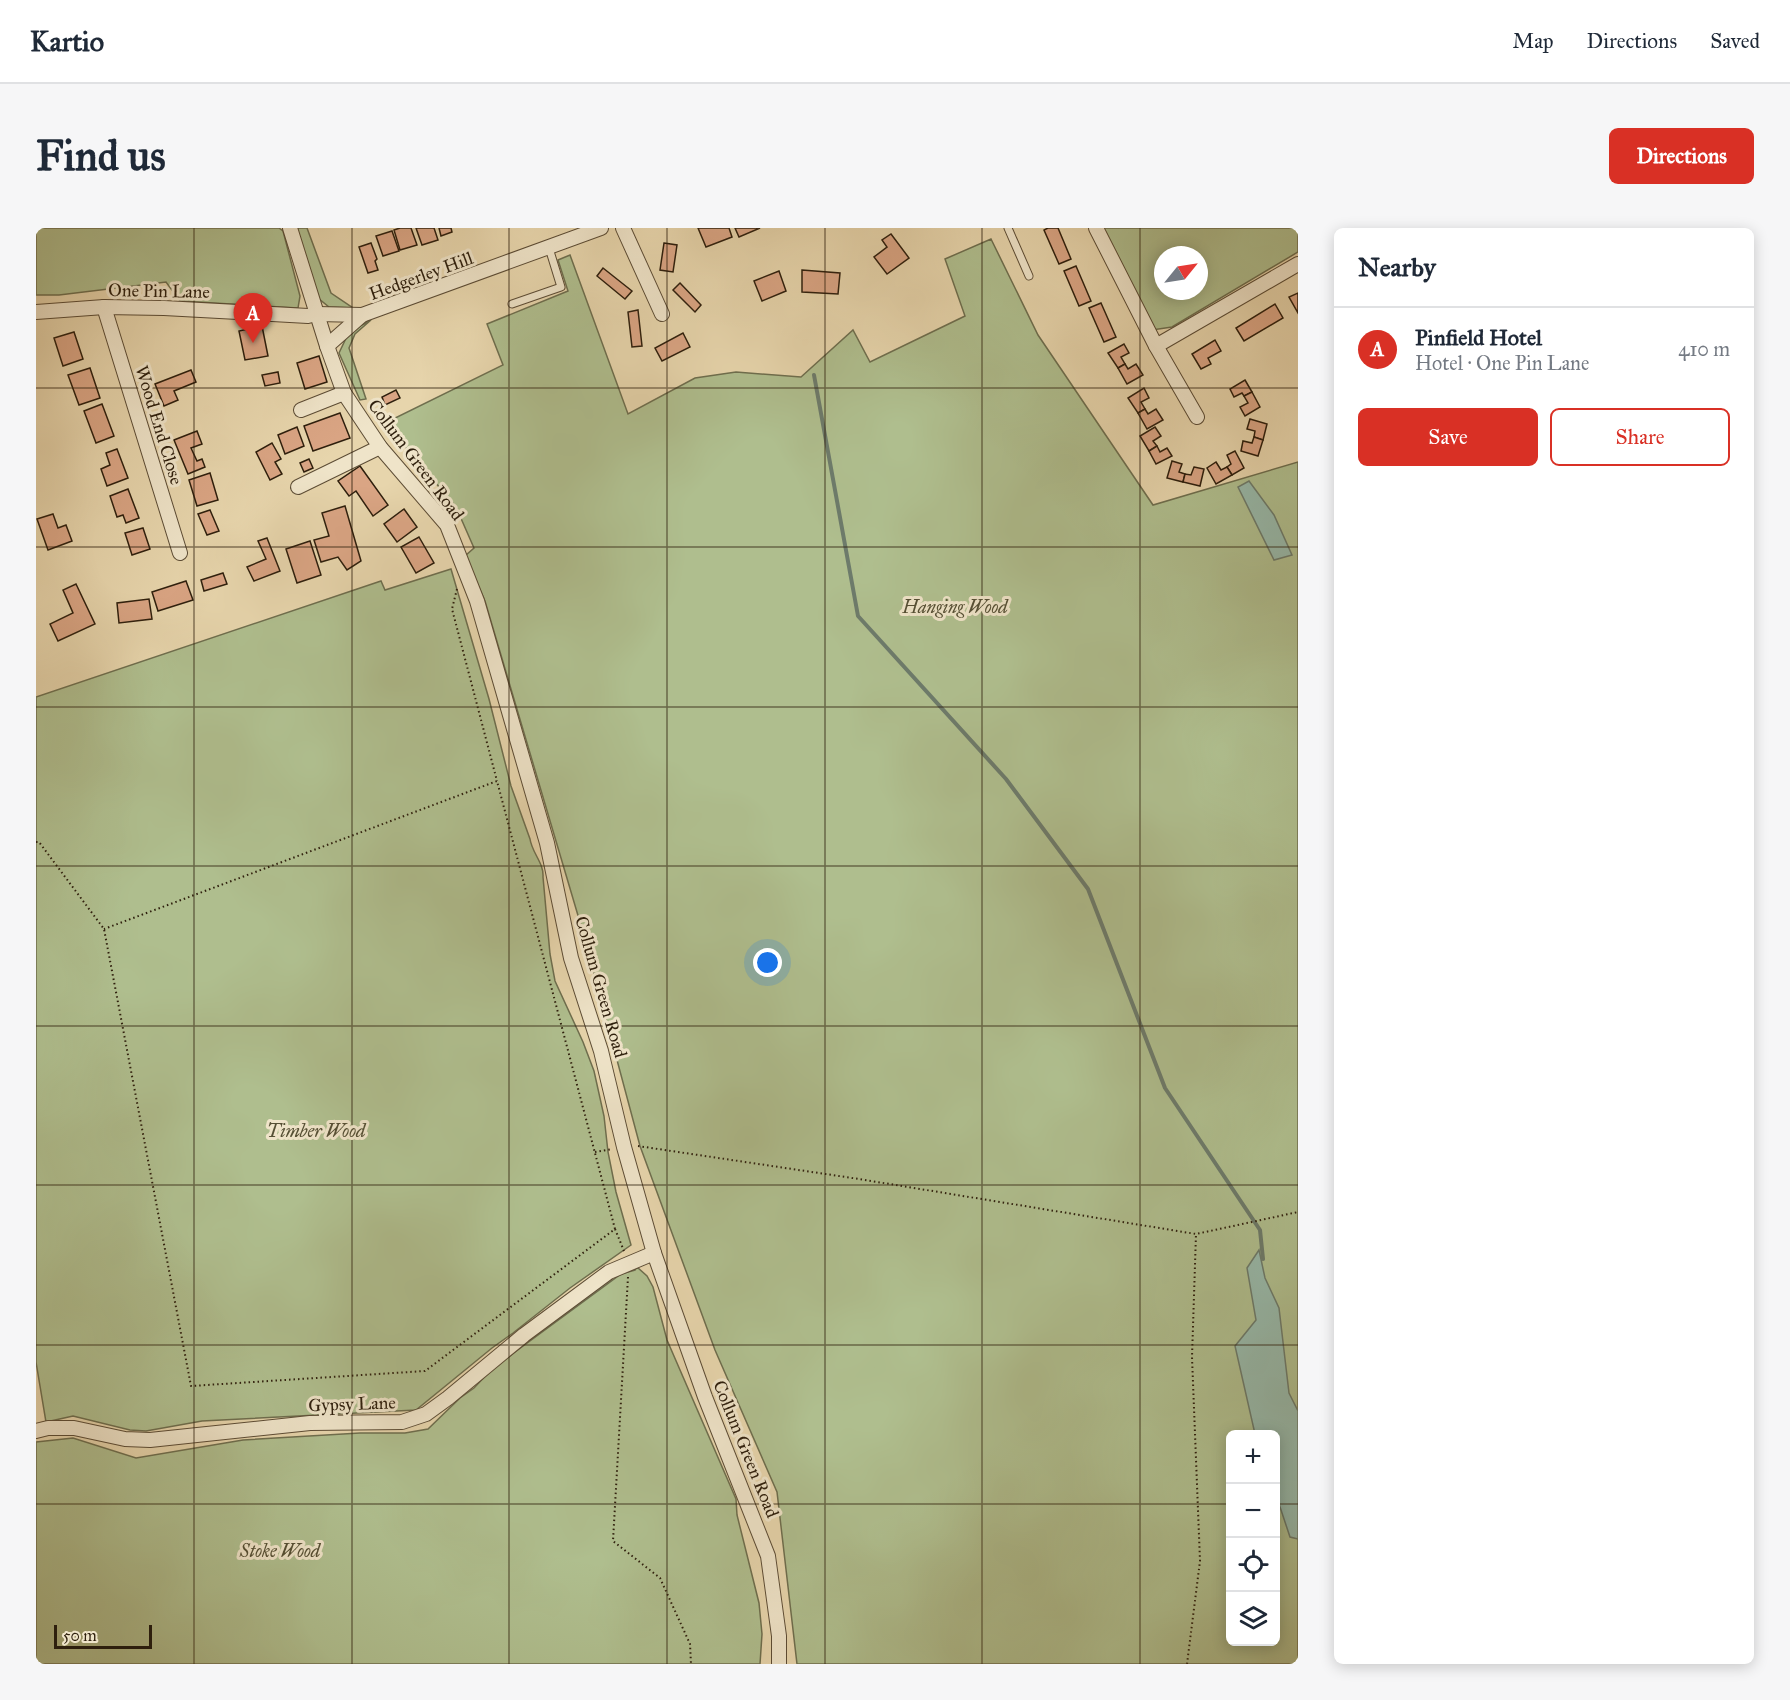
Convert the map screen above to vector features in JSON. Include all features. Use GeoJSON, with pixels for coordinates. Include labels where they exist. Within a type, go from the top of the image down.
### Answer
{"type":"FeatureCollection","features":[{"type":"Feature","properties":{"kind":"street","name":"Collum Green Road"},"geometry":{"type":"LineString","coordinates":[[290,228],[344,393],[380,447],[447,525],[477,601],[547,843],[571,958],[602,1051],[624,1147],[654,1253],[705,1397],[768,1556],[779,1636],[779,1664]]}},
{"type":"Feature","properties":{"kind":"street","name":"Hedgerley Hill"},"geometry":{"type":"LineString","coordinates":[[317,314],[362,315],[601,228]]}},
{"type":"Feature","properties":{"kind":"street"},"geometry":{"type":"LineString","coordinates":[[623,228],[662,314]]}},
{"type":"Feature","properties":{"kind":"street"},"geometry":{"type":"LineString","coordinates":[[1095,228],[1156,346],[1197,417]]}},
{"type":"Feature","properties":{"kind":"street"},"geometry":{"type":"LineString","coordinates":[[1156,346],[1298,264]]}},
{"type":"Feature","properties":{"kind":"street","name":"One Pin Lane"},"geometry":{"type":"LineString","coordinates":[[36,312],[104,307],[317,314]]}},
{"type":"Feature","properties":{"kind":"street","name":"Wood End Close"},"geometry":{"type":"LineString","coordinates":[[104,307],[180,553]]}},
{"type":"Feature","properties":{"kind":"street"},"geometry":{"type":"LineString","coordinates":[[327,346],[362,315]]}},
{"type":"Feature","properties":{"kind":"street"},"geometry":{"type":"LineString","coordinates":[[301,410],[344,393]]}},
{"type":"Feature","properties":{"kind":"street"},"geometry":{"type":"LineString","coordinates":[[298,487],[380,447]]}},
{"type":"Feature","properties":{"kind":"street","name":"Gypsy Lane"},"geometry":{"type":"LineString","coordinates":[[36,1431],[48,1428],[74,1428],[125,1439],[150,1440],[310,1423],[402,1422],[426,1413],[448,1398],[524,1335],[609,1272],[654,1253]]}},
{"type":"Feature","properties":{"kind":"lane"},"geometry":{"type":"LineString","coordinates":[[1008,228],[1029,276]]}},
{"type":"Feature","properties":{"kind":"lane"},"geometry":{"type":"LineString","coordinates":[[512,304],[561,287],[549,248]]}},
{"type":"Feature","properties":{"kind":"path"},"geometry":{"type":"LineString","coordinates":[[463,566],[452,609],[615,1229],[629,1262],[613,1540],[660,1578],[690,1644],[692,1664]]}},
{"type":"Feature","properties":{"kind":"path"},"geometry":{"type":"LineString","coordinates":[[104,929],[497,781]]}},
{"type":"Feature","properties":{"kind":"path"},"geometry":{"type":"LineString","coordinates":[[36,842],[39,842],[104,929],[192,1386],[425,1371],[615,1229]]}},
{"type":"Feature","properties":{"kind":"path"},"geometry":{"type":"LineString","coordinates":[[595,1152],[635,1146],[1196,1234],[1298,1212]]}},
{"type":"Feature","properties":{"kind":"path"},"geometry":{"type":"LineString","coordinates":[[1187,1664],[1200,1561],[1192,1357],[1196,1234]]}},
{"type":"Feature","properties":{"kind":"green space"},"geometry":{"type":"Polygon","coordinates":[[[36,228],[279,228],[283,231],[300,296],[298,308],[180,301],[166,282],[59,295],[36,295],[36,228]]]}},
{"type":"Feature","properties":{"kind":"green space"},"geometry":{"type":"Polygon","coordinates":[[[296,228],[307,228],[331,293],[353,308],[329,307],[318,298],[296,228]]]}},
{"type":"Feature","properties":{"kind":"green space"},"geometry":{"type":"Polygon","coordinates":[[[1100,228],[1298,228],[1298,252],[1172,327],[1152,330],[1100,228]]]}},
{"type":"Feature","properties":{"kind":"green space","name":"Hanging Wood"},"geometry":{"type":"Polygon","coordinates":[[[991,239],[1038,335],[1153,505],[1298,462],[1298,1664],[797,1664],[777,1492],[715,1350],[640,1146],[582,929],[485,601],[465,556],[474,548],[456,507],[385,423],[503,365],[487,324],[568,291],[558,260],[570,255],[628,414],[695,378],[736,372],[801,377],[853,330],[870,362],[965,316],[945,259],[991,239]]]}},
{"type":"Feature","properties":{"kind":"green space"},"geometry":{"type":"Polygon","coordinates":[[[371,320],[355,334],[349,348],[366,399],[360,400],[339,353],[349,332],[371,320]]]}},
{"type":"Feature","properties":{"kind":"green space","name":"Timber Wood"},"geometry":{"type":"Polygon","coordinates":[[[451,569],[489,699],[511,786],[531,844],[542,867],[550,954],[555,981],[594,1071],[616,1192],[631,1245],[570,1288],[416,1410],[202,1421],[146,1431],[130,1430],[73,1416],[46,1422],[36,1362],[36,697],[381,581],[385,590],[451,569]]]}},
{"type":"Feature","properties":{"kind":"green space","name":"Stoke Wood"},"geometry":{"type":"Polygon","coordinates":[[[637,1267],[647,1276],[653,1287],[667,1340],[736,1499],[737,1515],[759,1603],[762,1634],[760,1664],[36,1664],[36,1442],[73,1438],[136,1458],[243,1440],[360,1433],[405,1433],[428,1429],[493,1368],[621,1274],[635,1270],[637,1267]]]}},
{"type":"Feature","properties":{"kind":"shaded area"},"geometry":{"type":"Polygon","coordinates":[[[1249,481],[1274,515],[1292,555],[1274,560],[1238,487],[1249,481]]]}},
{"type":"Feature","properties":{"kind":"shaded area"},"geometry":{"type":"Polygon","coordinates":[[[1259,1250],[1265,1278],[1279,1308],[1289,1393],[1298,1411],[1298,1539],[1290,1537],[1280,1507],[1280,1430],[1254,1430],[1235,1346],[1256,1320],[1247,1268],[1259,1250]]]}},
{"type":"Feature","properties":{"kind":"building"},"geometry":{"type":"Polygon","coordinates":[[[411,228],[417,245],[400,250],[394,230],[411,228]]]}},
{"type":"Feature","properties":{"kind":"building"},"geometry":{"type":"Polygon","coordinates":[[[416,228],[434,228],[438,240],[422,245],[416,228]]]}},
{"type":"Feature","properties":{"kind":"building"},"geometry":{"type":"Polygon","coordinates":[[[439,228],[451,228],[452,232],[441,236],[439,228]]]}},
{"type":"Feature","properties":{"kind":"building"},"geometry":{"type":"Polygon","coordinates":[[[698,228],[729,228],[732,237],[706,247],[698,228]]]}},
{"type":"Feature","properties":{"kind":"building"},"geometry":{"type":"Polygon","coordinates":[[[735,228],[760,228],[739,237],[735,228]]]}},
{"type":"Feature","properties":{"kind":"building"},"geometry":{"type":"Polygon","coordinates":[[[1058,228],[1071,259],[1059,264],[1044,230],[1058,228]]]}},
{"type":"Feature","properties":{"kind":"building"},"geometry":{"type":"Polygon","coordinates":[[[392,231],[399,251],[383,256],[376,236],[392,231]]]}},
{"type":"Feature","properties":{"kind":"building"},"geometry":{"type":"Polygon","coordinates":[[[891,234],[909,258],[887,274],[874,257],[887,247],[882,240],[891,234]]]}},
{"type":"Feature","properties":{"kind":"building"},"geometry":{"type":"Polygon","coordinates":[[[371,243],[378,270],[368,273],[359,247],[371,243]]]}},
{"type":"Feature","properties":{"kind":"building"},"geometry":{"type":"Polygon","coordinates":[[[664,243],[677,245],[673,272],[660,270],[664,243]]]}},
{"type":"Feature","properties":{"kind":"building"},"geometry":{"type":"Polygon","coordinates":[[[1076,266],[1091,301],[1079,306],[1064,271],[1076,266]]]}},
{"type":"Feature","properties":{"kind":"building"},"geometry":{"type":"Polygon","coordinates":[[[603,268],[632,291],[625,299],[597,276],[603,268]]]}},
{"type":"Feature","properties":{"kind":"building"},"geometry":{"type":"Polygon","coordinates":[[[802,270],[840,273],[838,294],[802,292],[802,270]]]}},
{"type":"Feature","properties":{"kind":"building"},"geometry":{"type":"Polygon","coordinates":[[[779,271],[786,291],[762,301],[754,281],[779,271]]]}},
{"type":"Feature","properties":{"kind":"building"},"geometry":{"type":"Polygon","coordinates":[[[680,283],[701,305],[695,312],[673,290],[680,283]]]}},
{"type":"Feature","properties":{"kind":"building"},"geometry":{"type":"Polygon","coordinates":[[[1298,293],[1298,313],[1289,297],[1298,293]]]}},
{"type":"Feature","properties":{"kind":"building"},"geometry":{"type":"Polygon","coordinates":[[[1101,303],[1116,337],[1104,342],[1089,308],[1101,303]]]}},
{"type":"Feature","properties":{"kind":"building"},"geometry":{"type":"Polygon","coordinates":[[[1275,304],[1283,318],[1244,341],[1236,328],[1275,304]]]}},
{"type":"Feature","properties":{"kind":"building"},"geometry":{"type":"Polygon","coordinates":[[[638,310],[642,346],[632,347],[628,312],[638,310]]]}},
{"type":"Feature","properties":{"kind":"building"},"geometry":{"type":"Polygon","coordinates":[[[262,326],[268,356],[245,360],[239,331],[262,326]]]}},
{"type":"Feature","properties":{"kind":"building"},"geometry":{"type":"Polygon","coordinates":[[[74,332],[83,359],[63,366],[54,338],[74,332]]]}},
{"type":"Feature","properties":{"kind":"building"},"geometry":{"type":"Polygon","coordinates":[[[683,333],[690,347],[662,361],[655,348],[683,333]]]}},
{"type":"Feature","properties":{"kind":"building"},"geometry":{"type":"Polygon","coordinates":[[[1215,340],[1221,351],[1208,358],[1211,364],[1201,369],[1192,354],[1215,340]]]}},
{"type":"Feature","properties":{"kind":"building"},"geometry":{"type":"Polygon","coordinates":[[[1124,344],[1129,353],[1121,357],[1125,364],[1118,368],[1108,353],[1124,344]]]}},
{"type":"Feature","properties":{"kind":"building"},"geometry":{"type":"Polygon","coordinates":[[[319,356],[327,382],[305,389],[297,363],[319,356]]]}},
{"type":"Feature","properties":{"kind":"building"},"geometry":{"type":"Polygon","coordinates":[[[1125,364],[1128,369],[1136,364],[1143,375],[1127,384],[1118,368],[1125,364]]]}},
{"type":"Feature","properties":{"kind":"building"},"geometry":{"type":"Polygon","coordinates":[[[90,368],[100,398],[79,405],[68,375],[90,368]]]}},
{"type":"Feature","properties":{"kind":"building"},"geometry":{"type":"Polygon","coordinates":[[[191,370],[196,382],[174,391],[178,400],[164,406],[155,384],[191,370]]]}},
{"type":"Feature","properties":{"kind":"building"},"geometry":{"type":"Polygon","coordinates":[[[278,372],[280,383],[265,386],[262,375],[278,372]]]}},
{"type":"Feature","properties":{"kind":"building"},"geometry":{"type":"Polygon","coordinates":[[[1245,380],[1252,392],[1234,397],[1230,389],[1245,380]]]}},
{"type":"Feature","properties":{"kind":"building"},"geometry":{"type":"Polygon","coordinates":[[[1144,388],[1149,398],[1141,402],[1145,409],[1138,413],[1128,398],[1144,388]]]}},
{"type":"Feature","properties":{"kind":"building"},"geometry":{"type":"Polygon","coordinates":[[[396,390],[400,398],[385,405],[382,397],[396,390]]]}},
{"type":"Feature","properties":{"kind":"building"},"geometry":{"type":"Polygon","coordinates":[[[1252,392],[1260,407],[1245,416],[1240,407],[1248,403],[1244,396],[1252,392]]]}},
{"type":"Feature","properties":{"kind":"building"},"geometry":{"type":"Polygon","coordinates":[[[102,404],[114,436],[96,443],[84,411],[102,404]]]}},
{"type":"Feature","properties":{"kind":"building"},"geometry":{"type":"Polygon","coordinates":[[[1145,409],[1148,414],[1156,409],[1163,420],[1147,429],[1138,413],[1145,409]]]}},
{"type":"Feature","properties":{"kind":"building"},"geometry":{"type":"Polygon","coordinates":[[[340,413],[350,438],[313,451],[304,426],[340,413]]]}},
{"type":"Feature","properties":{"kind":"building"},"geometry":{"type":"Polygon","coordinates":[[[1250,419],[1267,424],[1263,440],[1254,437],[1255,431],[1247,429],[1250,419]]]}},
{"type":"Feature","properties":{"kind":"building"},"geometry":{"type":"Polygon","coordinates":[[[297,427],[304,446],[285,454],[278,435],[297,427]]]}},
{"type":"Feature","properties":{"kind":"building"},"geometry":{"type":"Polygon","coordinates":[[[1155,427],[1161,436],[1153,441],[1157,446],[1149,451],[1140,436],[1155,427]]]}},
{"type":"Feature","properties":{"kind":"building"},"geometry":{"type":"Polygon","coordinates":[[[197,431],[202,444],[191,448],[197,461],[202,459],[205,467],[188,474],[174,440],[197,431]]]}},
{"type":"Feature","properties":{"kind":"building"},"geometry":{"type":"Polygon","coordinates":[[[1254,437],[1263,440],[1258,456],[1241,451],[1243,441],[1252,443],[1254,437]]]}},
{"type":"Feature","properties":{"kind":"building"},"geometry":{"type":"Polygon","coordinates":[[[272,443],[281,459],[275,462],[282,474],[270,480],[256,452],[272,443]]]}},
{"type":"Feature","properties":{"kind":"building"},"geometry":{"type":"Polygon","coordinates":[[[1157,446],[1160,452],[1167,448],[1172,456],[1156,464],[1149,451],[1157,446]]]}},
{"type":"Feature","properties":{"kind":"building"},"geometry":{"type":"Polygon","coordinates":[[[117,449],[128,478],[107,486],[101,469],[110,465],[106,453],[117,449]]]}},
{"type":"Feature","properties":{"kind":"building"},"geometry":{"type":"Polygon","coordinates":[[[1235,451],[1244,468],[1232,475],[1227,467],[1231,464],[1227,455],[1235,451]]]}},
{"type":"Feature","properties":{"kind":"building"},"geometry":{"type":"Polygon","coordinates":[[[309,459],[313,468],[304,472],[300,463],[309,459]]]}},
{"type":"Feature","properties":{"kind":"building"},"geometry":{"type":"Polygon","coordinates":[[[1172,461],[1182,464],[1179,472],[1185,474],[1183,482],[1167,478],[1172,461]]]}},
{"type":"Feature","properties":{"kind":"building"},"geometry":{"type":"Polygon","coordinates":[[[1216,462],[1221,470],[1227,467],[1232,475],[1216,484],[1207,468],[1216,462]]]}},
{"type":"Feature","properties":{"kind":"building"},"geometry":{"type":"Polygon","coordinates":[[[360,466],[388,505],[373,516],[356,491],[349,496],[338,481],[360,466]]]}},
{"type":"Feature","properties":{"kind":"building"},"geometry":{"type":"Polygon","coordinates":[[[1194,467],[1204,469],[1200,486],[1183,482],[1185,474],[1191,475],[1194,467]]]}},
{"type":"Feature","properties":{"kind":"building"},"geometry":{"type":"Polygon","coordinates":[[[210,473],[218,500],[197,506],[189,480],[210,473]]]}},
{"type":"Feature","properties":{"kind":"building"},"geometry":{"type":"Polygon","coordinates":[[[128,489],[139,518],[126,523],[123,515],[117,517],[110,496],[128,489]]]}},
{"type":"Feature","properties":{"kind":"building"},"geometry":{"type":"Polygon","coordinates":[[[345,506],[361,561],[347,570],[338,557],[321,562],[314,540],[329,536],[322,513],[345,506]]]}},
{"type":"Feature","properties":{"kind":"building"},"geometry":{"type":"Polygon","coordinates":[[[404,509],[417,527],[397,542],[384,524],[404,509]]]}},
{"type":"Feature","properties":{"kind":"building"},"geometry":{"type":"Polygon","coordinates":[[[210,510],[219,531],[207,535],[198,514],[210,510]]]}},
{"type":"Feature","properties":{"kind":"building"},"geometry":{"type":"Polygon","coordinates":[[[53,514],[58,528],[66,525],[72,541],[48,550],[37,519],[53,514]]]}},
{"type":"Feature","properties":{"kind":"building"},"geometry":{"type":"Polygon","coordinates":[[[143,528],[150,549],[132,555],[125,533],[143,528]]]}},
{"type":"Feature","properties":{"kind":"building"},"geometry":{"type":"Polygon","coordinates":[[[419,537],[434,563],[416,573],[401,547],[419,537]]]}},
{"type":"Feature","properties":{"kind":"building"},"geometry":{"type":"Polygon","coordinates":[[[267,538],[280,571],[254,581],[247,567],[266,559],[258,541],[267,538]]]}},
{"type":"Feature","properties":{"kind":"building"},"geometry":{"type":"Polygon","coordinates":[[[310,541],[321,575],[297,583],[286,549],[310,541]]]}},
{"type":"Feature","properties":{"kind":"building"},"geometry":{"type":"Polygon","coordinates":[[[223,573],[227,584],[204,591],[201,580],[223,573]]]}},
{"type":"Feature","properties":{"kind":"building"},"geometry":{"type":"Polygon","coordinates":[[[186,581],[193,600],[158,611],[152,592],[186,581]]]}},
{"type":"Feature","properties":{"kind":"building"},"geometry":{"type":"Polygon","coordinates":[[[76,584],[95,624],[58,641],[50,624],[73,613],[63,590],[76,584]]]}},
{"type":"Feature","properties":{"kind":"building"},"geometry":{"type":"Polygon","coordinates":[[[149,599],[152,619],[119,623],[117,603],[149,599]]]}},
{"type":"Feature","properties":{"kind":"waterway"},"geometry":{"type":"LineString","coordinates":[[814,375],[858,616],[1006,779],[1088,889],[1165,1088],[1260,1230],[1263,1259]]}},
{"type":"Feature","properties":{"kind":"place","name":"Pinfield Hotel"},"geometry":{"type":"Point","coordinates":[253,343]}}]}
